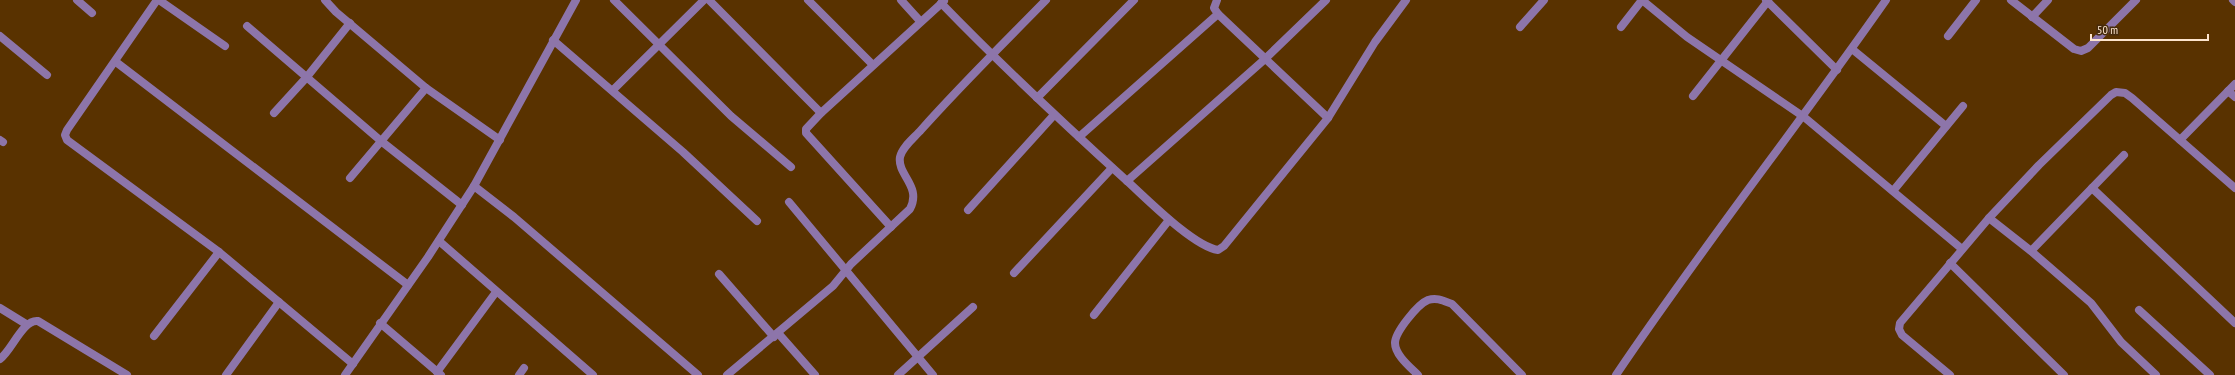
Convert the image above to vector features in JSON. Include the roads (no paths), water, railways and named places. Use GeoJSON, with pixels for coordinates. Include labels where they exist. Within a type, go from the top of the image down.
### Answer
{"type":"FeatureCollection","features":[{"type":"Feature","properties":{"kind":"street"},"geometry":{"type":"LineString","coordinates":[[77,0],[92,12]]}},
{"type":"Feature","properties":{"kind":"street"},"geometry":{"type":"LineString","coordinates":[[225,46],[158,0],[67,130],[65,135],[67,140],[219,252],[353,364]]}},
{"type":"Feature","properties":{"kind":"street"},"geometry":{"type":"LineString","coordinates":[[325,0],[426,88],[500,140]]}},
{"type":"Feature","properties":{"kind":"street"},"geometry":{"type":"LineString","coordinates":[[346,375],[380,323],[439,241],[474,186],[576,0]]}},
{"type":"Feature","properties":{"kind":"street"},"geometry":{"type":"LineString","coordinates":[[614,0],[731,116],[791,167]]}},
{"type":"Feature","properties":{"kind":"street"},"geometry":{"type":"LineString","coordinates":[[613,90],[704,0]]}},
{"type":"Feature","properties":{"kind":"street"},"geometry":{"type":"LineString","coordinates":[[709,0],[821,113]]}},
{"type":"Feature","properties":{"kind":"street"},"geometry":{"type":"LineString","coordinates":[[808,0],[873,65]]}},
{"type":"Feature","properties":{"kind":"street"},"geometry":{"type":"LineString","coordinates":[[900,0],[920,21]]}},
{"type":"Feature","properties":{"kind":"street"},"geometry":{"type":"LineString","coordinates":[[727,375],[833,286],[846,270],[910,209],[914,202],[914,193],[901,164],[900,157],[905,149],[992,55],[1046,0]]}},
{"type":"Feature","properties":{"kind":"street"},"geometry":{"type":"LineString","coordinates":[[1036,98],[1134,0]]}},
{"type":"Feature","properties":{"kind":"street"},"geometry":{"type":"LineString","coordinates":[[1217,0],[1214,8],[1218,14],[1328,118]]}},
{"type":"Feature","properties":{"kind":"street"},"geometry":{"type":"LineString","coordinates":[[1127,181],[1265,59],[1326,0]]}},
{"type":"Feature","properties":{"kind":"street"},"geometry":{"type":"LineString","coordinates":[[891,227],[806,134],[806,129],[821,113],[920,21],[943,2],[992,55],[1036,98],[1169,220],[1203,244],[1218,250],[1224,246],[1328,118],[1375,42],[1406,0]]}},
{"type":"Feature","properties":{"kind":"street"},"geometry":{"type":"LineString","coordinates":[[1520,27],[1544,0]]}},
{"type":"Feature","properties":{"kind":"street"},"geometry":{"type":"LineString","coordinates":[[1621,27],[1642,0],[1687,37],[1804,117],[1962,249]]}},
{"type":"Feature","properties":{"kind":"street"},"geometry":{"type":"LineString","coordinates":[[1617,375],[1645,332],[1804,117],[1886,0]]}},
{"type":"Feature","properties":{"kind":"street"},"geometry":{"type":"LineString","coordinates":[[1948,36],[1976,0]]}},
{"type":"Feature","properties":{"kind":"street"},"geometry":{"type":"LineString","coordinates":[[2011,0],[2074,49],[2081,51],[2088,48],[2136,0]]}},
{"type":"Feature","properties":{"kind":"street"},"geometry":{"type":"LineString","coordinates":[[2032,17],[2048,0]]}},
{"type":"Feature","properties":{"kind":"street"},"geometry":{"type":"LineString","coordinates":[[1693,96],[1767,1],[1837,70]]}},
{"type":"Feature","properties":{"kind":"street"},"geometry":{"type":"LineString","coordinates":[[1079,137],[1218,14]]}},
{"type":"Feature","properties":{"kind":"street"},"geometry":{"type":"LineString","coordinates":[[274,113],[306,78],[350,23]]}},
{"type":"Feature","properties":{"kind":"street"},"geometry":{"type":"LineString","coordinates":[[247,26],[380,141],[462,205]]}},
{"type":"Feature","properties":{"kind":"street"},"geometry":{"type":"LineString","coordinates":[[0,36],[47,75]]}},
{"type":"Feature","properties":{"kind":"street"},"geometry":{"type":"LineString","coordinates":[[553,40],[613,90],[757,221]]}},
{"type":"Feature","properties":{"kind":"street"},"geometry":{"type":"LineString","coordinates":[[1852,49],[1946,126]]}},
{"type":"Feature","properties":{"kind":"street"},"geometry":{"type":"LineString","coordinates":[[116,62],[408,285]]}},
{"type":"Feature","properties":{"kind":"street"},"geometry":{"type":"LineString","coordinates":[[2180,140],[2235,84]]}},
{"type":"Feature","properties":{"kind":"street"},"geometry":{"type":"LineString","coordinates":[[350,178],[426,88]]}},
{"type":"Feature","properties":{"kind":"street"},"geometry":{"type":"LineString","coordinates":[[2228,91],[2235,97]]}},
{"type":"Feature","properties":{"kind":"street"},"geometry":{"type":"LineString","coordinates":[[1950,375],[1902,335],[1899,329],[1904,316],[1989,218],[2039,165],[2116,92],[2124,93],[2132,98],[2235,188]]}},
{"type":"Feature","properties":{"kind":"street"},"geometry":{"type":"LineString","coordinates":[[1893,191],[1963,106]]}},
{"type":"Feature","properties":{"kind":"street"},"geometry":{"type":"LineString","coordinates":[[968,210],[1054,115]]}},
{"type":"Feature","properties":{"kind":"street"},"geometry":{"type":"LineString","coordinates":[[2032,251],[2124,155]]}},
{"type":"Feature","properties":{"kind":"street"},"geometry":{"type":"LineString","coordinates":[[1014,273],[1112,168]]}},
{"type":"Feature","properties":{"kind":"street"},"geometry":{"type":"LineString","coordinates":[[474,186],[514,217],[698,375]]}},
{"type":"Feature","properties":{"kind":"street"},"geometry":{"type":"LineString","coordinates":[[2092,188],[2235,323]]}},
{"type":"Feature","properties":{"kind":"street"},"geometry":{"type":"LineString","coordinates":[[789,202],[933,375]]}},
{"type":"Feature","properties":{"kind":"street"},"geometry":{"type":"LineString","coordinates":[[1989,218],[2032,251],[2091,303],[2121,342],[2156,375]]}},
{"type":"Feature","properties":{"kind":"street"},"geometry":{"type":"LineString","coordinates":[[1094,314],[1169,220]]}},
{"type":"Feature","properties":{"kind":"street"},"geometry":{"type":"LineString","coordinates":[[439,241],[593,375]]}},
{"type":"Feature","properties":{"kind":"street"},"geometry":{"type":"LineString","coordinates":[[154,336],[219,252]]}},
{"type":"Feature","properties":{"kind":"street"},"geometry":{"type":"LineString","coordinates":[[1950,263],[2064,375]]}},
{"type":"Feature","properties":{"kind":"street"},"geometry":{"type":"LineString","coordinates":[[719,274],[815,375]]}},
{"type":"Feature","properties":{"kind":"street"},"geometry":{"type":"LineString","coordinates":[[380,323],[439,373],[496,292]]}},
{"type":"Feature","properties":{"kind":"street"},"geometry":{"type":"LineString","coordinates":[[1418,375],[1398,353],[1395,344],[1397,334],[1418,308],[1428,300],[1441,299],[1452,304],[1522,375]]}},
{"type":"Feature","properties":{"kind":"street"},"geometry":{"type":"LineString","coordinates":[[226,375],[279,302]]}},
{"type":"Feature","properties":{"kind":"street"},"geometry":{"type":"LineString","coordinates":[[898,375],[973,307]]}},
{"type":"Feature","properties":{"kind":"street"},"geometry":{"type":"LineString","coordinates":[[0,308],[26,324]]}},
{"type":"Feature","properties":{"kind":"street"},"geometry":{"type":"LineString","coordinates":[[2139,310],[2210,375]]}},
{"type":"Feature","properties":{"kind":"street"},"geometry":{"type":"LineString","coordinates":[[0,359],[14,343],[26,324],[32,320],[38,321],[127,375]]}},
{"type":"Feature","properties":{"kind":"street"},"geometry":{"type":"LineString","coordinates":[[519,375],[524,368]]}}]}
